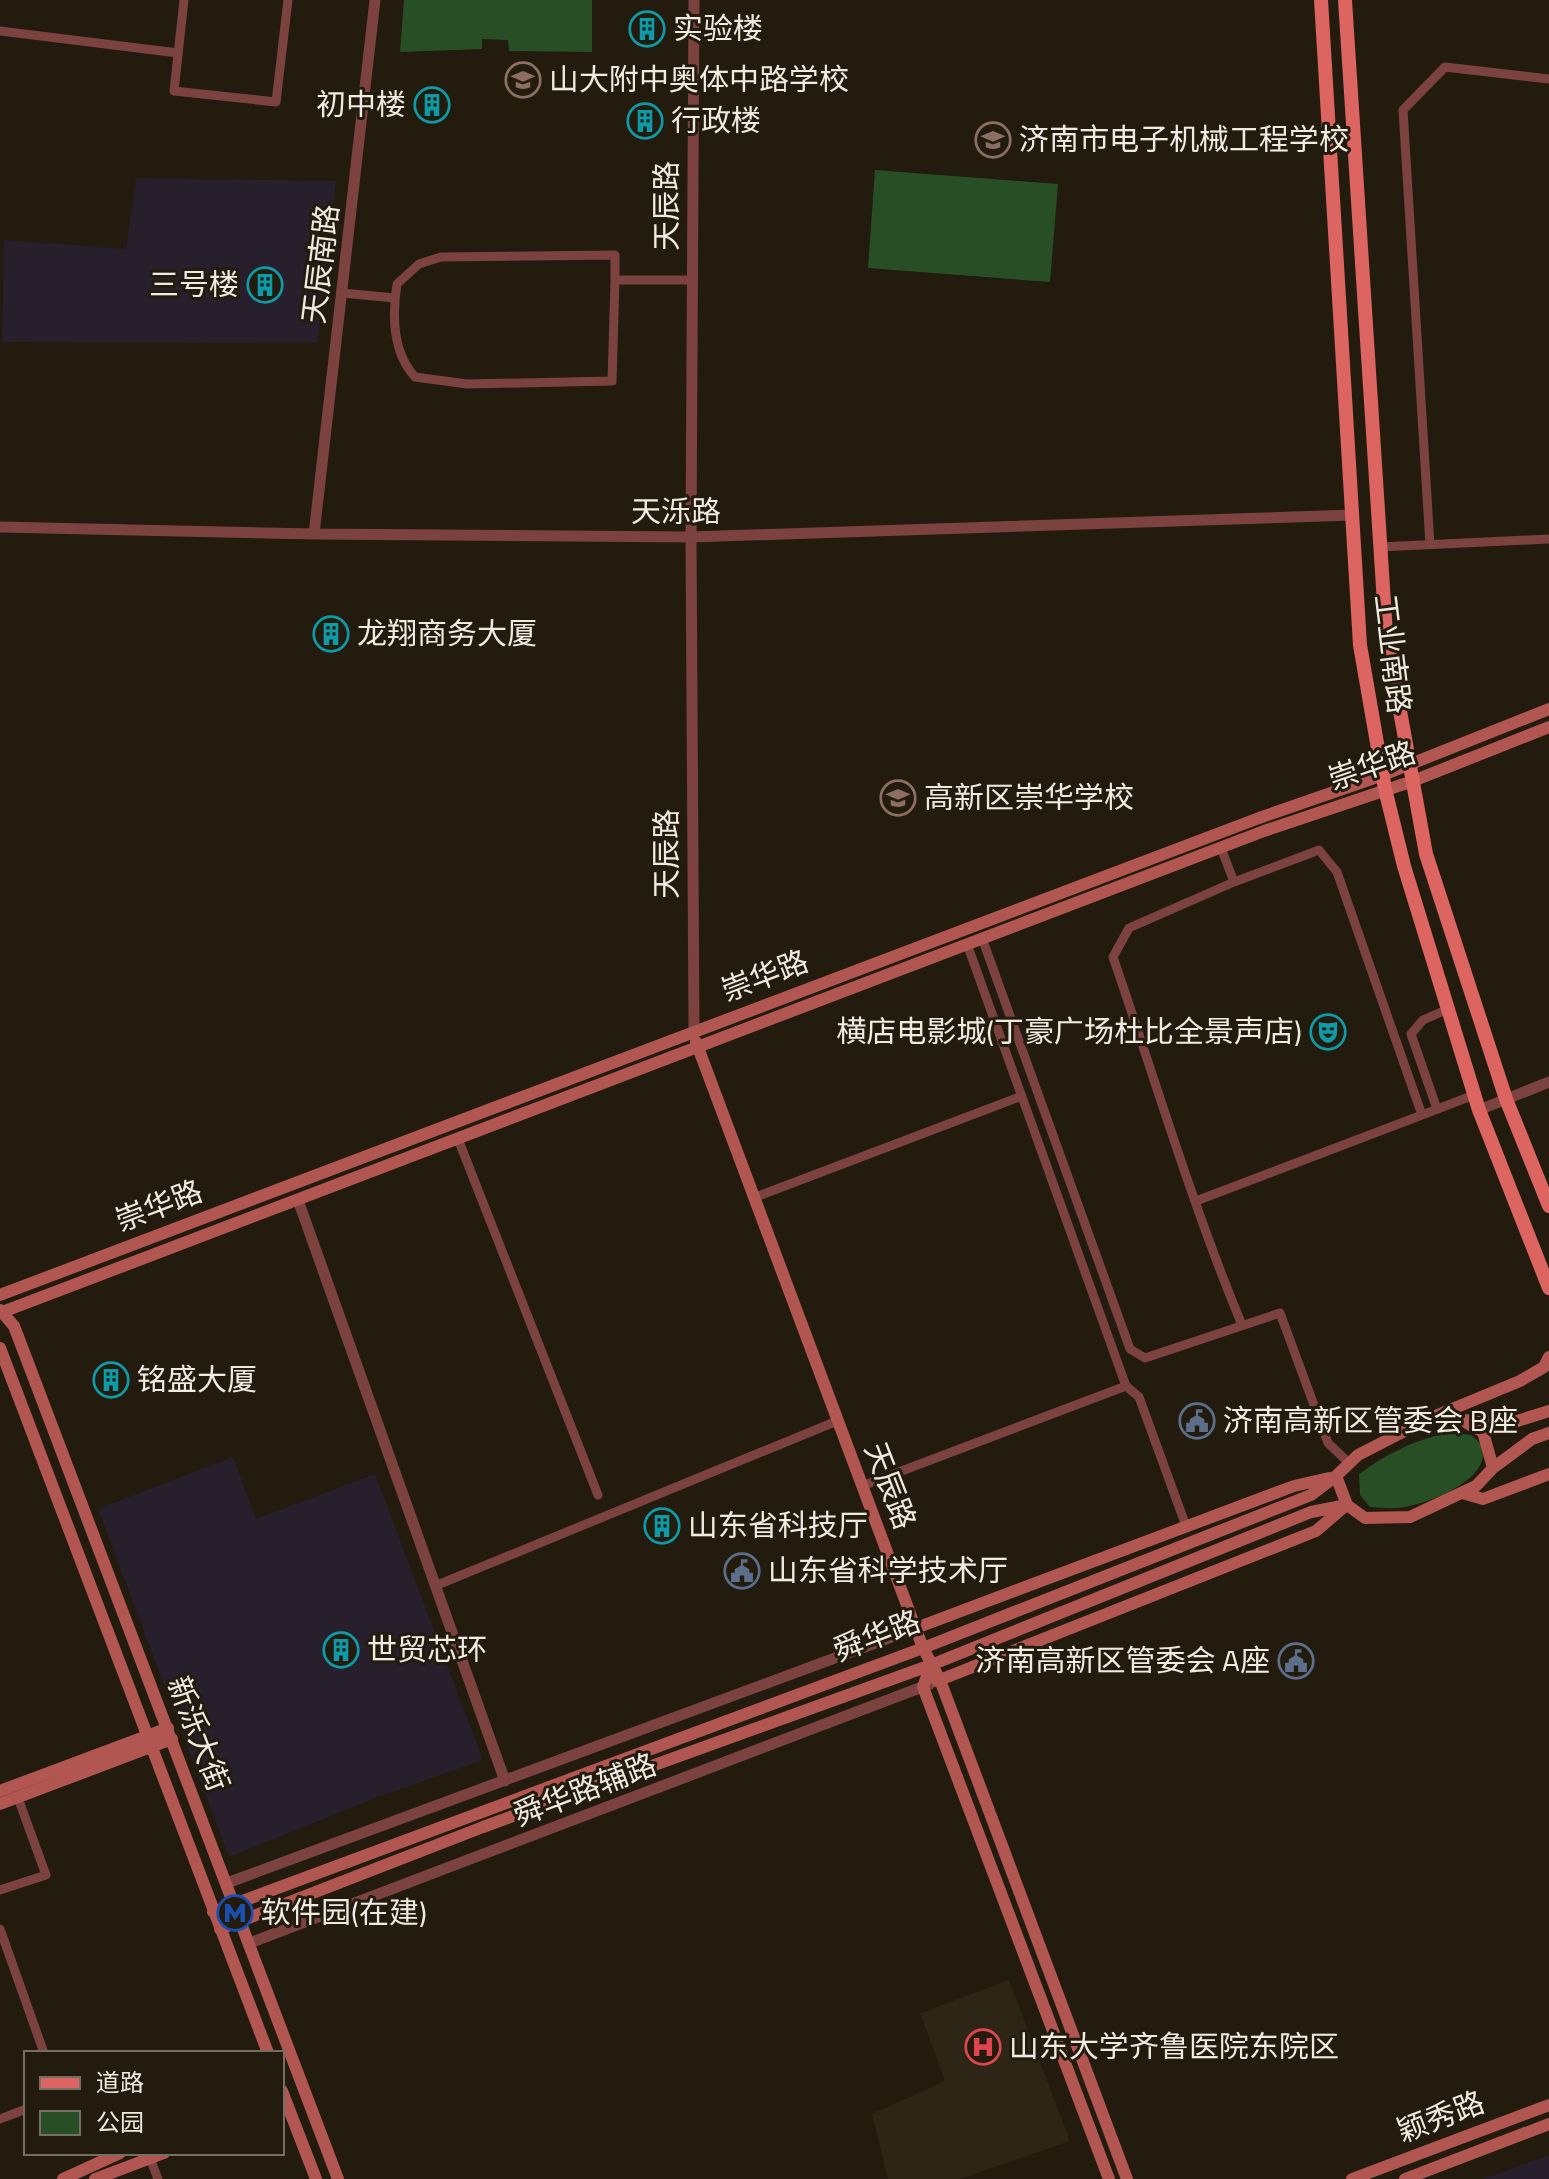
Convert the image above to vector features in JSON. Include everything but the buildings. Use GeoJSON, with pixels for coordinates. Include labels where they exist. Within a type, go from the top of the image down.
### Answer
{"type":"FeatureCollection","features":[{"type":"Feature","properties":{"kind":"main road","name":"工业南路"},"geometry":{"type":"LineString","coordinates":[[1321,0],[1360,645],[1384,782],[1404,866],[1477,1102],[1549,1288]]}},
{"type":"Feature","properties":{"kind":"main road","name":"工业南路"},"geometry":{"type":"LineString","coordinates":[[1345,0],[1386,634],[1426,854],[1506,1099],[1549,1206]]}},
{"type":"Feature","properties":{"kind":"main road","name":"崇华路"},"geometry":{"type":"LineString","coordinates":[[0,1312],[1221,848],[1384,782],[1410,763],[1549,709]]}},
{"type":"Feature","properties":{"kind":"main road","name":"崇华路"},"geometry":{"type":"LineString","coordinates":[[0,1295],[1259,818],[1384,782],[1413,781],[1549,727]]}},
{"type":"Feature","properties":{"kind":"main road","name":"天辰路"},"geometry":{"type":"LineString","coordinates":[[694,1030],[696,1046],[837,1421],[1127,2179]]}},
{"type":"Feature","properties":{"kind":"main road"},"geometry":{"type":"LineString","coordinates":[[0,1312],[0,1319]]}},
{"type":"Feature","properties":{"kind":"main road","name":"新泺大街"},"geometry":{"type":"LineString","coordinates":[[0,1312],[14,1326],[338,2179]]}},
{"type":"Feature","properties":{"kind":"main road","name":"新泺大街"},"geometry":{"type":"LineString","coordinates":[[0,1348],[267,2051]]}},
{"type":"Feature","properties":{"kind":"main road","name":"舜华路"},"geometry":{"type":"LineString","coordinates":[[213,1912],[923,1648],[1311,1495],[1336,1476],[1348,1462],[1428,1419],[1520,1381],[1544,1367],[1549,1357]]}},
{"type":"Feature","properties":{"kind":"main road"},"geometry":{"type":"LineString","coordinates":[[1428,1419],[1514,1422],[1549,1411]]}},
{"type":"Feature","properties":{"kind":"main road"},"geometry":{"type":"LineString","coordinates":[[1464,1421],[1483,1432],[1493,1468]]}},
{"type":"Feature","properties":{"kind":"main road"},"geometry":{"type":"LineString","coordinates":[[916,1628],[1294,1486],[1336,1476],[1347,1505],[1365,1518],[1410,1517],[1476,1486],[1493,1468],[1532,1439],[1549,1433]]}},
{"type":"Feature","properties":{"kind":"main road"},"geometry":{"type":"LineString","coordinates":[[1462,1493],[1483,1499],[1549,1474]]}},
{"type":"Feature","properties":{"kind":"main road"},"geometry":{"type":"LineString","coordinates":[[938,1681],[1316,1531],[1347,1505]]}},
{"type":"Feature","properties":{"kind":"main road","name":"舜华路"},"geometry":{"type":"LineString","coordinates":[[220,1929],[483,1827],[931,1665],[1311,1512],[1347,1505]]}},
{"type":"Feature","properties":{"kind":"main road"},"geometry":{"type":"LineString","coordinates":[[931,1665],[923,1687],[1109,2179]]}},
{"type":"Feature","properties":{"kind":"main road"},"geometry":{"type":"LineString","coordinates":[[0,1804],[170,1734]]}},
{"type":"Feature","properties":{"kind":"main road"},"geometry":{"type":"LineString","coordinates":[[0,1791],[149,1742]]}},
{"type":"Feature","properties":{"kind":"main road"},"geometry":{"type":"LineString","coordinates":[[284,2090],[302,2083]]}},
{"type":"Feature","properties":{"kind":"main road"},"geometry":{"type":"LineString","coordinates":[[308,2098],[285,2108],[316,2179]]}},
{"type":"Feature","properties":{"kind":"main road","name":"颖秀路"},"geometry":{"type":"LineString","coordinates":[[1352,2179],[1549,2105]]}},
{"type":"Feature","properties":{"kind":"main road","name":"颖秀路"},"geometry":{"type":"LineString","coordinates":[[1405,2179],[1549,2124]]}},
{"type":"Feature","properties":{"kind":"main road"},"geometry":{"type":"LineString","coordinates":[[63,2179],[116,2155]]}},
{"type":"Feature","properties":{"kind":"main road"},"geometry":{"type":"LineString","coordinates":[[95,2179],[149,2156]]}},
{"type":"Feature","properties":{"kind":"street"},"geometry":{"type":"LineString","coordinates":[[184,0],[174,91],[276,102],[288,0]]}},
{"type":"Feature","properties":{"kind":"street","name":"天辰南路"},"geometry":{"type":"LineString","coordinates":[[314,534],[375,0]]}},
{"type":"Feature","properties":{"kind":"street","name":"天辰路"},"geometry":{"type":"LineString","coordinates":[[694,0],[691,537],[694,1030]]}},
{"type":"Feature","properties":{"kind":"street"},"geometry":{"type":"LineString","coordinates":[[0,31],[178,53]]}},
{"type":"Feature","properties":{"kind":"street"},"geometry":{"type":"LineString","coordinates":[[1430,545],[1403,110],[1445,67],[1549,79]]}},
{"type":"Feature","properties":{"kind":"street"},"geometry":{"type":"LineString","coordinates":[[615,255],[615,280],[612,381],[467,384],[415,377],[406,367],[393,327],[397,284],[419,264],[441,257],[615,255]]}},
{"type":"Feature","properties":{"kind":"street"},"geometry":{"type":"LineString","coordinates":[[615,280],[692,280]]}},
{"type":"Feature","properties":{"kind":"street"},"geometry":{"type":"LineString","coordinates":[[342,293],[395,298]]}},
{"type":"Feature","properties":{"kind":"street","name":"天泺路"},"geometry":{"type":"LineString","coordinates":[[0,527],[314,534],[691,537],[1353,515]]}},
{"type":"Feature","properties":{"kind":"street"},"geometry":{"type":"LineString","coordinates":[[1380,547],[1549,539]]}},
{"type":"Feature","properties":{"kind":"street"},"geometry":{"type":"LineString","coordinates":[[1221,848],[1234,882]]}},
{"type":"Feature","properties":{"kind":"street"},"geometry":{"type":"LineString","coordinates":[[1242,1325],[1113,957],[1129,928],[1234,882],[1319,850],[1337,872],[1422,1115]]}},
{"type":"Feature","properties":{"kind":"street"},"geometry":{"type":"LineString","coordinates":[[982,938],[1130,1349],[1145,1358],[1280,1313],[1328,1443],[1348,1462]]}},
{"type":"Feature","properties":{"kind":"street"},"geometry":{"type":"LineString","coordinates":[[967,944],[1126,1386],[1139,1397],[1186,1526]]}},
{"type":"Feature","properties":{"kind":"street"},"geometry":{"type":"LineString","coordinates":[[1437,1109],[1411,1034],[1423,1020],[1448,1009]]}},
{"type":"Feature","properties":{"kind":"street"},"geometry":{"type":"LineString","coordinates":[[1196,1201],[1437,1109],[1506,1099],[1549,1082]]}},
{"type":"Feature","properties":{"kind":"street"},"geometry":{"type":"LineString","coordinates":[[753,1198],[1022,1096]]}},
{"type":"Feature","properties":{"kind":"street"},"geometry":{"type":"LineString","coordinates":[[458,1139],[598,1495]]}},
{"type":"Feature","properties":{"kind":"street"},"geometry":{"type":"LineString","coordinates":[[298,1200],[505,1781]]}},
{"type":"Feature","properties":{"kind":"street"},"geometry":{"type":"LineString","coordinates":[[862,1486],[1126,1386]]}},
{"type":"Feature","properties":{"kind":"street"},"geometry":{"type":"LineString","coordinates":[[435,1586],[837,1421]]}},
{"type":"Feature","properties":{"kind":"street","name":"舜华路辅路"},"geometry":{"type":"LineString","coordinates":[[227,1883],[916,1628]]}},
{"type":"Feature","properties":{"kind":"street","name":"舜华路辅路"},"geometry":{"type":"LineString","coordinates":[[250,1943],[938,1681]]}},
{"type":"Feature","properties":{"kind":"street"},"geometry":{"type":"LineString","coordinates":[[0,1890],[46,1875],[18,1798]]}},
{"type":"Feature","properties":{"kind":"street"},"geometry":{"type":"LineString","coordinates":[[0,1929],[43,2051]]}},
{"type":"Feature","properties":{"kind":"street"},"geometry":{"type":"LineString","coordinates":[[0,2119],[24,2110]]}},
{"type":"Feature","properties":{"kind":"street"},"geometry":{"type":"LineString","coordinates":[[149,2156],[158,2179]]}},
{"type":"Feature","properties":{"kind":"shaded area"},"geometry":{"type":"Polygon","coordinates":[[[136,178],[336,181],[317,343],[2,342],[4,240],[126,249],[136,178]]]}},
{"type":"Feature","properties":{"kind":"shaded area"},"geometry":{"type":"Polygon","coordinates":[[[233,1457],[256,1519],[375,1474],[483,1760],[378,1797],[229,1857],[98,1509],[233,1457]]]}},
{"type":"Feature","properties":{"kind":"shaded area","name":"山东大学齐鲁医院东院区"},"geometry":{"type":"Polygon","coordinates":[[[1009,1980],[1070,2141],[960,2179],[888,2179],[872,2114],[945,2081],[920,2013],[1009,1980]]]}},
{"type":"Feature","properties":{"kind":"shaded area"},"geometry":{"type":"Polygon","coordinates":[[[1549,2155],[1549,2179],[1484,2179],[1549,2155]]]}},
{"type":"Feature","properties":{"kind":"green space"},"geometry":{"type":"Polygon","coordinates":[[[404,0],[592,0],[592,52],[509,51],[508,40],[482,39],[482,49],[400,52],[404,0]]]}},
{"type":"Feature","properties":{"kind":"green space"},"geometry":{"type":"Polygon","coordinates":[[[875,170],[1058,184],[1050,282],[868,268],[875,170]]]}},
{"type":"Feature","properties":{"kind":"green space"},"geometry":{"type":"Polygon","coordinates":[[[1450,1433],[1471,1435],[1482,1448],[1479,1467],[1460,1485],[1433,1499],[1407,1507],[1370,1507],[1360,1495],[1359,1474],[1370,1466],[1413,1443],[1450,1433]]]}},
{"type":"Feature","properties":{"kind":"place","name":"实验楼"},"geometry":{"type":"Point","coordinates":[647,29]}},
{"type":"Feature","properties":{"kind":"place","name":"山大附中奥体中路学校"},"geometry":{"type":"Point","coordinates":[523,80]}},
{"type":"Feature","properties":{"kind":"place","name":"初中楼"},"geometry":{"type":"Point","coordinates":[432,105]}},
{"type":"Feature","properties":{"kind":"place","name":"行政楼"},"geometry":{"type":"Point","coordinates":[645,121]}},
{"type":"Feature","properties":{"kind":"place","name":"济南市电子机械工程学校"},"geometry":{"type":"Point","coordinates":[993,140]}},
{"type":"Feature","properties":{"kind":"place","name":"三号楼"},"geometry":{"type":"Point","coordinates":[265,285]}},
{"type":"Feature","properties":{"kind":"place","name":"龙翔商务大厦"},"geometry":{"type":"Point","coordinates":[331,634]}},
{"type":"Feature","properties":{"kind":"place","name":"高新区崇华学校"},"geometry":{"type":"Point","coordinates":[898,798]}},
{"type":"Feature","properties":{"kind":"place","name":"横店电影城(丁豪广场杜比全景声店)"},"geometry":{"type":"Point","coordinates":[1328,1032]}},
{"type":"Feature","properties":{"kind":"place","name":"铭盛大厦"},"geometry":{"type":"Point","coordinates":[111,1380]}},
{"type":"Feature","properties":{"kind":"place","name":"济南高新区管委会 B座"},"geometry":{"type":"Point","coordinates":[1197,1421]}},
{"type":"Feature","properties":{"kind":"place","name":"山东省科技厅"},"geometry":{"type":"Point","coordinates":[662,1526]}},
{"type":"Feature","properties":{"kind":"place","name":"山东省科学技术厅"},"geometry":{"type":"Point","coordinates":[742,1571]}},
{"type":"Feature","properties":{"kind":"place","name":"世贸芯环"},"geometry":{"type":"Point","coordinates":[341,1650]}},
{"type":"Feature","properties":{"kind":"place","name":"济南高新区管委会 A座"},"geometry":{"type":"Point","coordinates":[1296,1661]}},
{"type":"Feature","properties":{"kind":"place","name":"软件园(在建)"},"geometry":{"type":"Point","coordinates":[235,1913]}},
{"type":"Feature","properties":{"kind":"place","name":"山东大学齐鲁医院东院区"},"geometry":{"type":"Point","coordinates":[983,2047]}}]}
